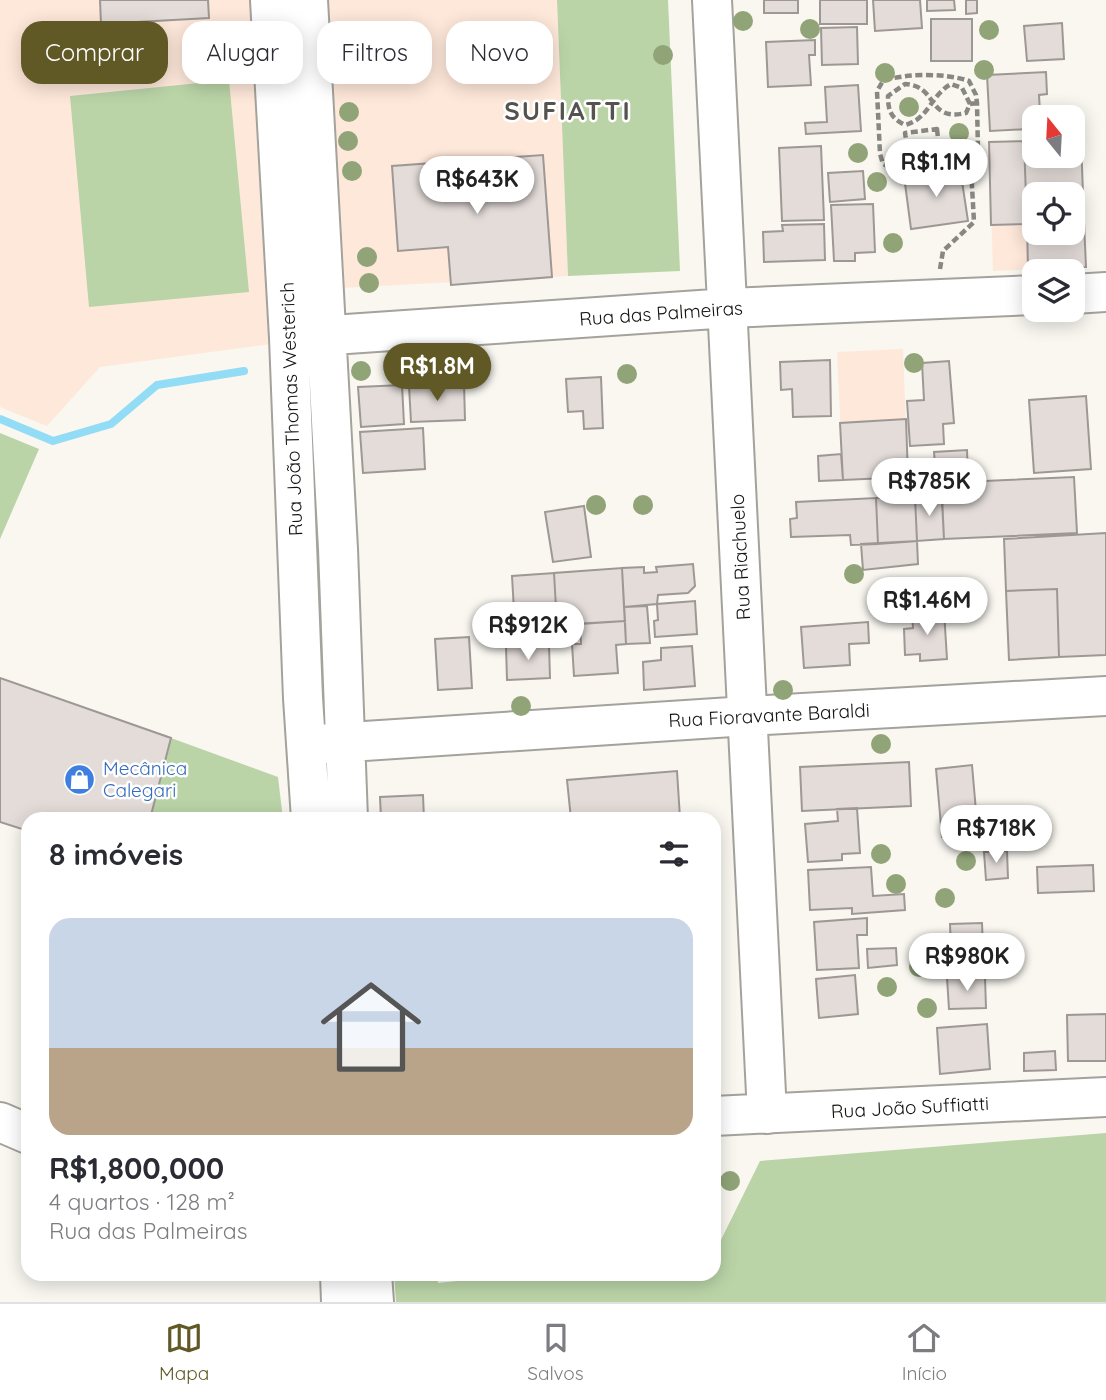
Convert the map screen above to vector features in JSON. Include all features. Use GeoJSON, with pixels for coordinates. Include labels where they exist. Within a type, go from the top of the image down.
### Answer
{"type":"FeatureCollection","features":[{"type":"Feature","properties":{"kind":"street","name":"Rua João Thomas Westerich"},"geometry":{"type":"LineString","coordinates":[[270,0],[289,338],[311,812]]}},
{"type":"Feature","properties":{"kind":"street","name":"Rua João Thomas Westerich"},"geometry":{"type":"LineString","coordinates":[[308,0],[338,550],[348,812]]}},
{"type":"Feature","properties":{"kind":"street","name":"Rua Riachuelo"},"geometry":{"type":"LineString","coordinates":[[712,0],[767,1114]]}},
{"type":"Feature","properties":{"kind":"street"},"geometry":{"type":"LineString","coordinates":[[279,154],[316,153]]}},
{"type":"Feature","properties":{"kind":"street"},"geometry":{"type":"LineString","coordinates":[[1085,293],[1106,292]]}},
{"type":"Feature","properties":{"kind":"street","name":"Rua das Palmeiras"},"geometry":{"type":"LineString","coordinates":[[289,338],[729,308],[1022,295]]}},
{"type":"Feature","properties":{"kind":"street"},"geometry":{"type":"LineString","coordinates":[[298,551],[338,550]]}},
{"type":"Feature","properties":{"kind":"street","name":"Rua Fioravante Baraldi"},"geometry":{"type":"LineString","coordinates":[[306,744],[1106,696]]}},
{"type":"Feature","properties":{"kind":"street","name":"Rua João Suffiatti"},"geometry":{"type":"LineString","coordinates":[[721,1116],[1106,1097]]}},
{"type":"Feature","properties":{"kind":"street"},"geometry":{"type":"LineString","coordinates":[[0,1122],[21,1131]]}},
{"type":"Feature","properties":{"kind":"street"},"geometry":{"type":"LineString","coordinates":[[340,1281],[341,1302]]}},
{"type":"Feature","properties":{"kind":"street"},"geometry":{"type":"LineString","coordinates":[[372,1281],[374,1302]]}},
{"type":"Feature","properties":{"kind":"path"},"geometry":{"type":"LineString","coordinates":[[934,299],[943,251],[974,222],[971,169],[978,152],[976,95],[969,80],[953,75],[893,77],[883,81],[877,91],[880,154],[883,164],[892,168],[978,152]]}},
{"type":"Feature","properties":{"kind":"path"},"geometry":{"type":"LineString","coordinates":[[970,104],[962,88],[951,84],[940,90],[931,101],[928,112],[914,123],[905,125],[893,119],[888,107],[888,96],[905,84],[916,85],[926,92],[931,101],[947,116],[966,113],[970,104]]}},
{"type":"Feature","properties":{"kind":"path"},"geometry":{"type":"LineString","coordinates":[[970,104],[977,103]]}},
{"type":"Feature","properties":{"kind":"path"},"geometry":{"type":"LineString","coordinates":[[937,130],[939,147],[923,149],[908,151],[905,133],[937,130]]}},
{"type":"Feature","properties":{"kind":"path"},"geometry":{"type":"LineString","coordinates":[[923,149],[925,162]]}},
{"type":"Feature","properties":{"kind":"shaded area"},"geometry":{"type":"Polygon","coordinates":[[[0,0],[258,0],[259,21],[182,21],[182,84],[263,84],[279,343],[100,367],[47,426],[0,407],[0,0]]]}},
{"type":"Feature","properties":{"kind":"shaded area"},"geometry":{"type":"Polygon","coordinates":[[[327,0],[557,0],[568,276],[341,288],[331,84],[432,84],[432,21],[328,21],[327,0]]]}},
{"type":"Feature","properties":{"kind":"shaded area"},"geometry":{"type":"Polygon","coordinates":[[[1022,141],[1022,168],[1082,168],[1083,182],[1022,182],[1022,245],[1085,245],[1085,241],[1086,267],[1085,259],[1022,259],[1022,270],[993,271],[989,142],[1022,141]]]}},
{"type":"Feature","properties":{"kind":"shaded area"},"geometry":{"type":"Polygon","coordinates":[[[903,349],[908,477],[843,480],[837,352],[903,349]]]}},
{"type":"Feature","properties":{"kind":"green space"},"geometry":{"type":"Polygon","coordinates":[[[557,0],[668,0],[680,271],[568,276],[557,0]]]}},
{"type":"Feature","properties":{"kind":"green space"},"geometry":{"type":"Polygon","coordinates":[[[189,84],[229,84],[249,292],[89,307],[70,96],[189,84]]]}},
{"type":"Feature","properties":{"kind":"green space"},"geometry":{"type":"Polygon","coordinates":[[[0,433],[39,449],[0,539],[0,433]]]}},
{"type":"Feature","properties":{"kind":"green space"},"geometry":{"type":"Polygon","coordinates":[[[171,738],[278,777],[282,812],[152,812],[171,738]]]}},
{"type":"Feature","properties":{"kind":"green space"},"geometry":{"type":"Polygon","coordinates":[[[1106,1133],[1106,1302],[396,1302],[394,1281],[721,1281],[721,1240],[760,1161],[1106,1133]]]}},
{"type":"Feature","properties":{"kind":"building"},"geometry":{"type":"Polygon","coordinates":[[[100,0],[208,0],[209,18],[101,21],[100,0]]]}},
{"type":"Feature","properties":{"kind":"building"},"geometry":{"type":"Polygon","coordinates":[[[764,0],[798,0],[798,13],[764,13],[764,0]]]}},
{"type":"Feature","properties":{"kind":"building"},"geometry":{"type":"Polygon","coordinates":[[[820,0],[867,0],[867,24],[820,24],[820,0]]]}},
{"type":"Feature","properties":{"kind":"building"},"geometry":{"type":"Polygon","coordinates":[[[873,0],[920,0],[922,28],[875,31],[873,0]]]}},
{"type":"Feature","properties":{"kind":"building"},"geometry":{"type":"Polygon","coordinates":[[[927,0],[954,0],[955,10],[927,11],[927,0]]]}},
{"type":"Feature","properties":{"kind":"building"},"geometry":{"type":"Polygon","coordinates":[[[966,0],[977,0],[977,13],[966,14],[966,0]]]}},
{"type":"Feature","properties":{"kind":"building"},"geometry":{"type":"Polygon","coordinates":[[[931,19],[972,19],[972,61],[931,61],[931,19]]]}},
{"type":"Feature","properties":{"kind":"building"},"geometry":{"type":"Polygon","coordinates":[[[1062,23],[1064,59],[1027,61],[1024,26],[1062,23]]]}},
{"type":"Feature","properties":{"kind":"building"},"geometry":{"type":"Polygon","coordinates":[[[857,27],[858,64],[822,65],[821,28],[857,27]]]}},
{"type":"Feature","properties":{"kind":"building"},"geometry":{"type":"Polygon","coordinates":[[[815,40],[815,55],[809,55],[811,85],[768,87],[766,42],[815,40]]]}},
{"type":"Feature","properties":{"kind":"building"},"geometry":{"type":"Polygon","coordinates":[[[1046,72],[1047,94],[1039,95],[1040,105],[1022,105],[1022,129],[990,131],[987,75],[1046,72]]]}},
{"type":"Feature","properties":{"kind":"building"},"geometry":{"type":"Polygon","coordinates":[[[858,85],[861,131],[806,134],[805,123],[827,122],[825,87],[858,85]]]}},
{"type":"Feature","properties":{"kind":"building"},"geometry":{"type":"Polygon","coordinates":[[[1022,141],[1022,168],[1025,168],[1025,182],[1022,182],[1022,224],[991,225],[989,142],[1022,141]]]}},
{"type":"Feature","properties":{"kind":"building"},"geometry":{"type":"Polygon","coordinates":[[[821,146],[824,220],[782,221],[779,148],[821,146]]]}},
{"type":"Feature","properties":{"kind":"building"},"geometry":{"type":"Polygon","coordinates":[[[543,155],[552,277],[451,285],[448,247],[398,251],[392,166],[543,155]]]}},
{"type":"Feature","properties":{"kind":"building"},"geometry":{"type":"Polygon","coordinates":[[[960,168],[968,221],[911,229],[904,176],[960,168]]]}},
{"type":"Feature","properties":{"kind":"building"},"geometry":{"type":"Polygon","coordinates":[[[1025,168],[1082,168],[1083,182],[1025,182],[1025,168]]]}},
{"type":"Feature","properties":{"kind":"building"},"geometry":{"type":"Polygon","coordinates":[[[863,171],[865,199],[830,202],[828,173],[863,171]]]}},
{"type":"Feature","properties":{"kind":"building"},"geometry":{"type":"Polygon","coordinates":[[[873,204],[875,252],[855,253],[855,261],[834,261],[831,205],[873,204]]]}},
{"type":"Feature","properties":{"kind":"building"},"geometry":{"type":"Polygon","coordinates":[[[824,224],[825,260],[764,262],[763,232],[783,231],[782,225],[824,224]]]}},
{"type":"Feature","properties":{"kind":"building"},"geometry":{"type":"Polygon","coordinates":[[[1085,244],[1086,267],[1085,259],[1028,259],[1027,245],[1085,244]]]}},
{"type":"Feature","properties":{"kind":"building"},"geometry":{"type":"Polygon","coordinates":[[[830,360],[831,416],[793,417],[792,389],[781,390],[780,362],[830,360]]]}},
{"type":"Feature","properties":{"kind":"building"},"geometry":{"type":"Polygon","coordinates":[[[949,361],[954,423],[943,424],[944,444],[910,446],[907,401],[924,400],[922,363],[949,361]]]}},
{"type":"Feature","properties":{"kind":"building"},"geometry":{"type":"Polygon","coordinates":[[[601,377],[603,428],[584,429],[583,411],[568,412],[566,379],[601,377]]]}},
{"type":"Feature","properties":{"kind":"building"},"geometry":{"type":"Polygon","coordinates":[[[464,383],[465,420],[411,422],[409,386],[464,383]]]}},
{"type":"Feature","properties":{"kind":"building"},"geometry":{"type":"Polygon","coordinates":[[[402,385],[404,424],[361,427],[358,387],[402,385]]]}},
{"type":"Feature","properties":{"kind":"building"},"geometry":{"type":"Polygon","coordinates":[[[1086,396],[1091,469],[1034,473],[1029,400],[1086,396]]]}},
{"type":"Feature","properties":{"kind":"building"},"geometry":{"type":"Polygon","coordinates":[[[906,419],[908,477],[843,480],[840,423],[906,419]]]}},
{"type":"Feature","properties":{"kind":"building"},"geometry":{"type":"Polygon","coordinates":[[[423,428],[425,469],[363,473],[360,432],[423,428]]]}},
{"type":"Feature","properties":{"kind":"building"},"geometry":{"type":"Polygon","coordinates":[[[967,450],[968,475],[936,477],[934,452],[967,450]]]}},
{"type":"Feature","properties":{"kind":"building"},"geometry":{"type":"Polygon","coordinates":[[[841,454],[843,480],[819,481],[818,456],[841,454]]]}},
{"type":"Feature","properties":{"kind":"building"},"geometry":{"type":"Polygon","coordinates":[[[1074,477],[1077,533],[944,539],[941,483],[1074,477]]]}},
{"type":"Feature","properties":{"kind":"building"},"geometry":{"type":"Polygon","coordinates":[[[942,496],[944,539],[917,541],[915,497],[942,496]]]}},
{"type":"Feature","properties":{"kind":"building"},"geometry":{"type":"Polygon","coordinates":[[[915,497],[917,541],[878,544],[876,498],[915,497]]]}},
{"type":"Feature","properties":{"kind":"building"},"geometry":{"type":"Polygon","coordinates":[[[876,498],[878,544],[851,545],[850,535],[791,537],[790,519],[797,518],[796,502],[876,498]]]}},
{"type":"Feature","properties":{"kind":"building"},"geometry":{"type":"Polygon","coordinates":[[[584,506],[591,557],[553,562],[545,512],[584,506]]]}},
{"type":"Feature","properties":{"kind":"building"},"geometry":{"type":"Polygon","coordinates":[[[1106,533],[1106,655],[1059,657],[1057,589],[1006,591],[1004,539],[1106,533]]]}},
{"type":"Feature","properties":{"kind":"building"},"geometry":{"type":"Polygon","coordinates":[[[917,541],[918,564],[863,570],[861,544],[917,541]]]}},
{"type":"Feature","properties":{"kind":"building"},"geometry":{"type":"Polygon","coordinates":[[[693,564],[695,586],[688,593],[658,595],[657,604],[624,607],[622,568],[644,567],[644,573],[657,572],[656,567],[693,564]]]}},
{"type":"Feature","properties":{"kind":"building"},"geometry":{"type":"Polygon","coordinates":[[[622,568],[625,621],[557,625],[554,573],[622,568]]]}},
{"type":"Feature","properties":{"kind":"building"},"geometry":{"type":"Polygon","coordinates":[[[554,573],[557,625],[515,628],[512,576],[554,573]]]}},
{"type":"Feature","properties":{"kind":"building"},"geometry":{"type":"Polygon","coordinates":[[[1057,589],[1059,657],[1009,660],[1006,591],[1057,589]]]}},
{"type":"Feature","properties":{"kind":"building"},"geometry":{"type":"Polygon","coordinates":[[[695,601],[697,634],[655,637],[657,604],[695,601]]]}},
{"type":"Feature","properties":{"kind":"building"},"geometry":{"type":"Polygon","coordinates":[[[647,606],[650,643],[626,644],[624,607],[647,606]]]}},
{"type":"Feature","properties":{"kind":"building"},"geometry":{"type":"Polygon","coordinates":[[[944,611],[947,659],[920,661],[920,654],[905,655],[904,629],[913,628],[912,614],[944,611]]]}},
{"type":"Feature","properties":{"kind":"building"},"geometry":{"type":"Polygon","coordinates":[[[625,621],[626,644],[616,645],[618,673],[574,676],[572,644],[581,644],[580,624],[625,621]]]}},
{"type":"Feature","properties":{"kind":"building"},"geometry":{"type":"Polygon","coordinates":[[[868,622],[869,643],[849,644],[850,665],[804,668],[801,627],[868,622]]]}},
{"type":"Feature","properties":{"kind":"building"},"geometry":{"type":"Polygon","coordinates":[[[469,637],[472,688],[438,690],[435,639],[469,637]]]}},
{"type":"Feature","properties":{"kind":"building"},"geometry":{"type":"Polygon","coordinates":[[[549,645],[550,678],[507,680],[506,647],[549,645]]]}},
{"type":"Feature","properties":{"kind":"building"},"geometry":{"type":"Polygon","coordinates":[[[692,646],[695,686],[644,690],[643,662],[661,660],[661,648],[692,646]]]}},
{"type":"Feature","properties":{"kind":"building","name":"Mecânica Calegari"},"geometry":{"type":"Polygon","coordinates":[[[0,678],[171,738],[152,812],[21,812],[21,829],[0,822],[0,678]]]}},
{"type":"Feature","properties":{"kind":"building"},"geometry":{"type":"Polygon","coordinates":[[[909,762],[911,806],[802,811],[800,767],[909,762]]]}},
{"type":"Feature","properties":{"kind":"building"},"geometry":{"type":"Polygon","coordinates":[[[972,765],[978,834],[942,837],[936,769],[972,765]]]}},
{"type":"Feature","properties":{"kind":"building"},"geometry":{"type":"Polygon","coordinates":[[[677,771],[680,812],[570,812],[567,780],[677,771]]]}},
{"type":"Feature","properties":{"kind":"building"},"geometry":{"type":"Polygon","coordinates":[[[423,795],[424,812],[381,812],[380,797],[423,795]]]}},
{"type":"Feature","properties":{"kind":"building"},"geometry":{"type":"Polygon","coordinates":[[[857,808],[860,853],[842,854],[842,860],[808,862],[805,824],[838,821],[837,809],[857,808]]]}},
{"type":"Feature","properties":{"kind":"building"},"geometry":{"type":"Polygon","coordinates":[[[1007,851],[1008,878],[986,880],[984,852],[1007,851]]]}},
{"type":"Feature","properties":{"kind":"building"},"geometry":{"type":"Polygon","coordinates":[[[1093,865],[1094,891],[1038,893],[1037,867],[1093,865]]]}},
{"type":"Feature","properties":{"kind":"building"},"geometry":{"type":"Polygon","coordinates":[[[871,867],[873,896],[904,894],[905,910],[852,914],[852,908],[810,910],[808,870],[871,867]]]}},
{"type":"Feature","properties":{"kind":"building"},"geometry":{"type":"Polygon","coordinates":[[[867,918],[867,935],[857,935],[859,968],[817,970],[814,922],[867,918]]]}},
{"type":"Feature","properties":{"kind":"building"},"geometry":{"type":"Polygon","coordinates":[[[982,923],[983,949],[951,950],[950,924],[982,923]]]}},
{"type":"Feature","properties":{"kind":"building"},"geometry":{"type":"Polygon","coordinates":[[[896,948],[897,965],[868,968],[867,949],[896,948]]]}},
{"type":"Feature","properties":{"kind":"building"},"geometry":{"type":"Polygon","coordinates":[[[855,975],[858,1014],[819,1018],[816,979],[855,975]]]}},
{"type":"Feature","properties":{"kind":"building"},"geometry":{"type":"Polygon","coordinates":[[[985,977],[986,1008],[949,1009],[947,978],[985,977]]]}},
{"type":"Feature","properties":{"kind":"building"},"geometry":{"type":"Polygon","coordinates":[[[1106,1014],[1106,1061],[1068,1061],[1067,1015],[1106,1014]]]}},
{"type":"Feature","properties":{"kind":"building"},"geometry":{"type":"Polygon","coordinates":[[[987,1024],[990,1069],[940,1074],[937,1028],[987,1024]]]}},
{"type":"Feature","properties":{"kind":"building"},"geometry":{"type":"Polygon","coordinates":[[[1055,1051],[1056,1070],[1024,1071],[1024,1053],[1055,1051]]]}},
{"type":"Feature","properties":{"kind":"waterway"},"geometry":{"type":"LineString","coordinates":[[0,419],[53,441],[111,424],[157,385],[244,371]]}},
{"type":"Feature","properties":{"kind":"place","name":"Mecânica Calegari"},"geometry":{"type":"Point","coordinates":[80,779]}},
{"type":"Feature","properties":{"kind":"district","name":"SUFIATTI"},"geometry":{"type":"Point","coordinates":[568,110]}}]}
